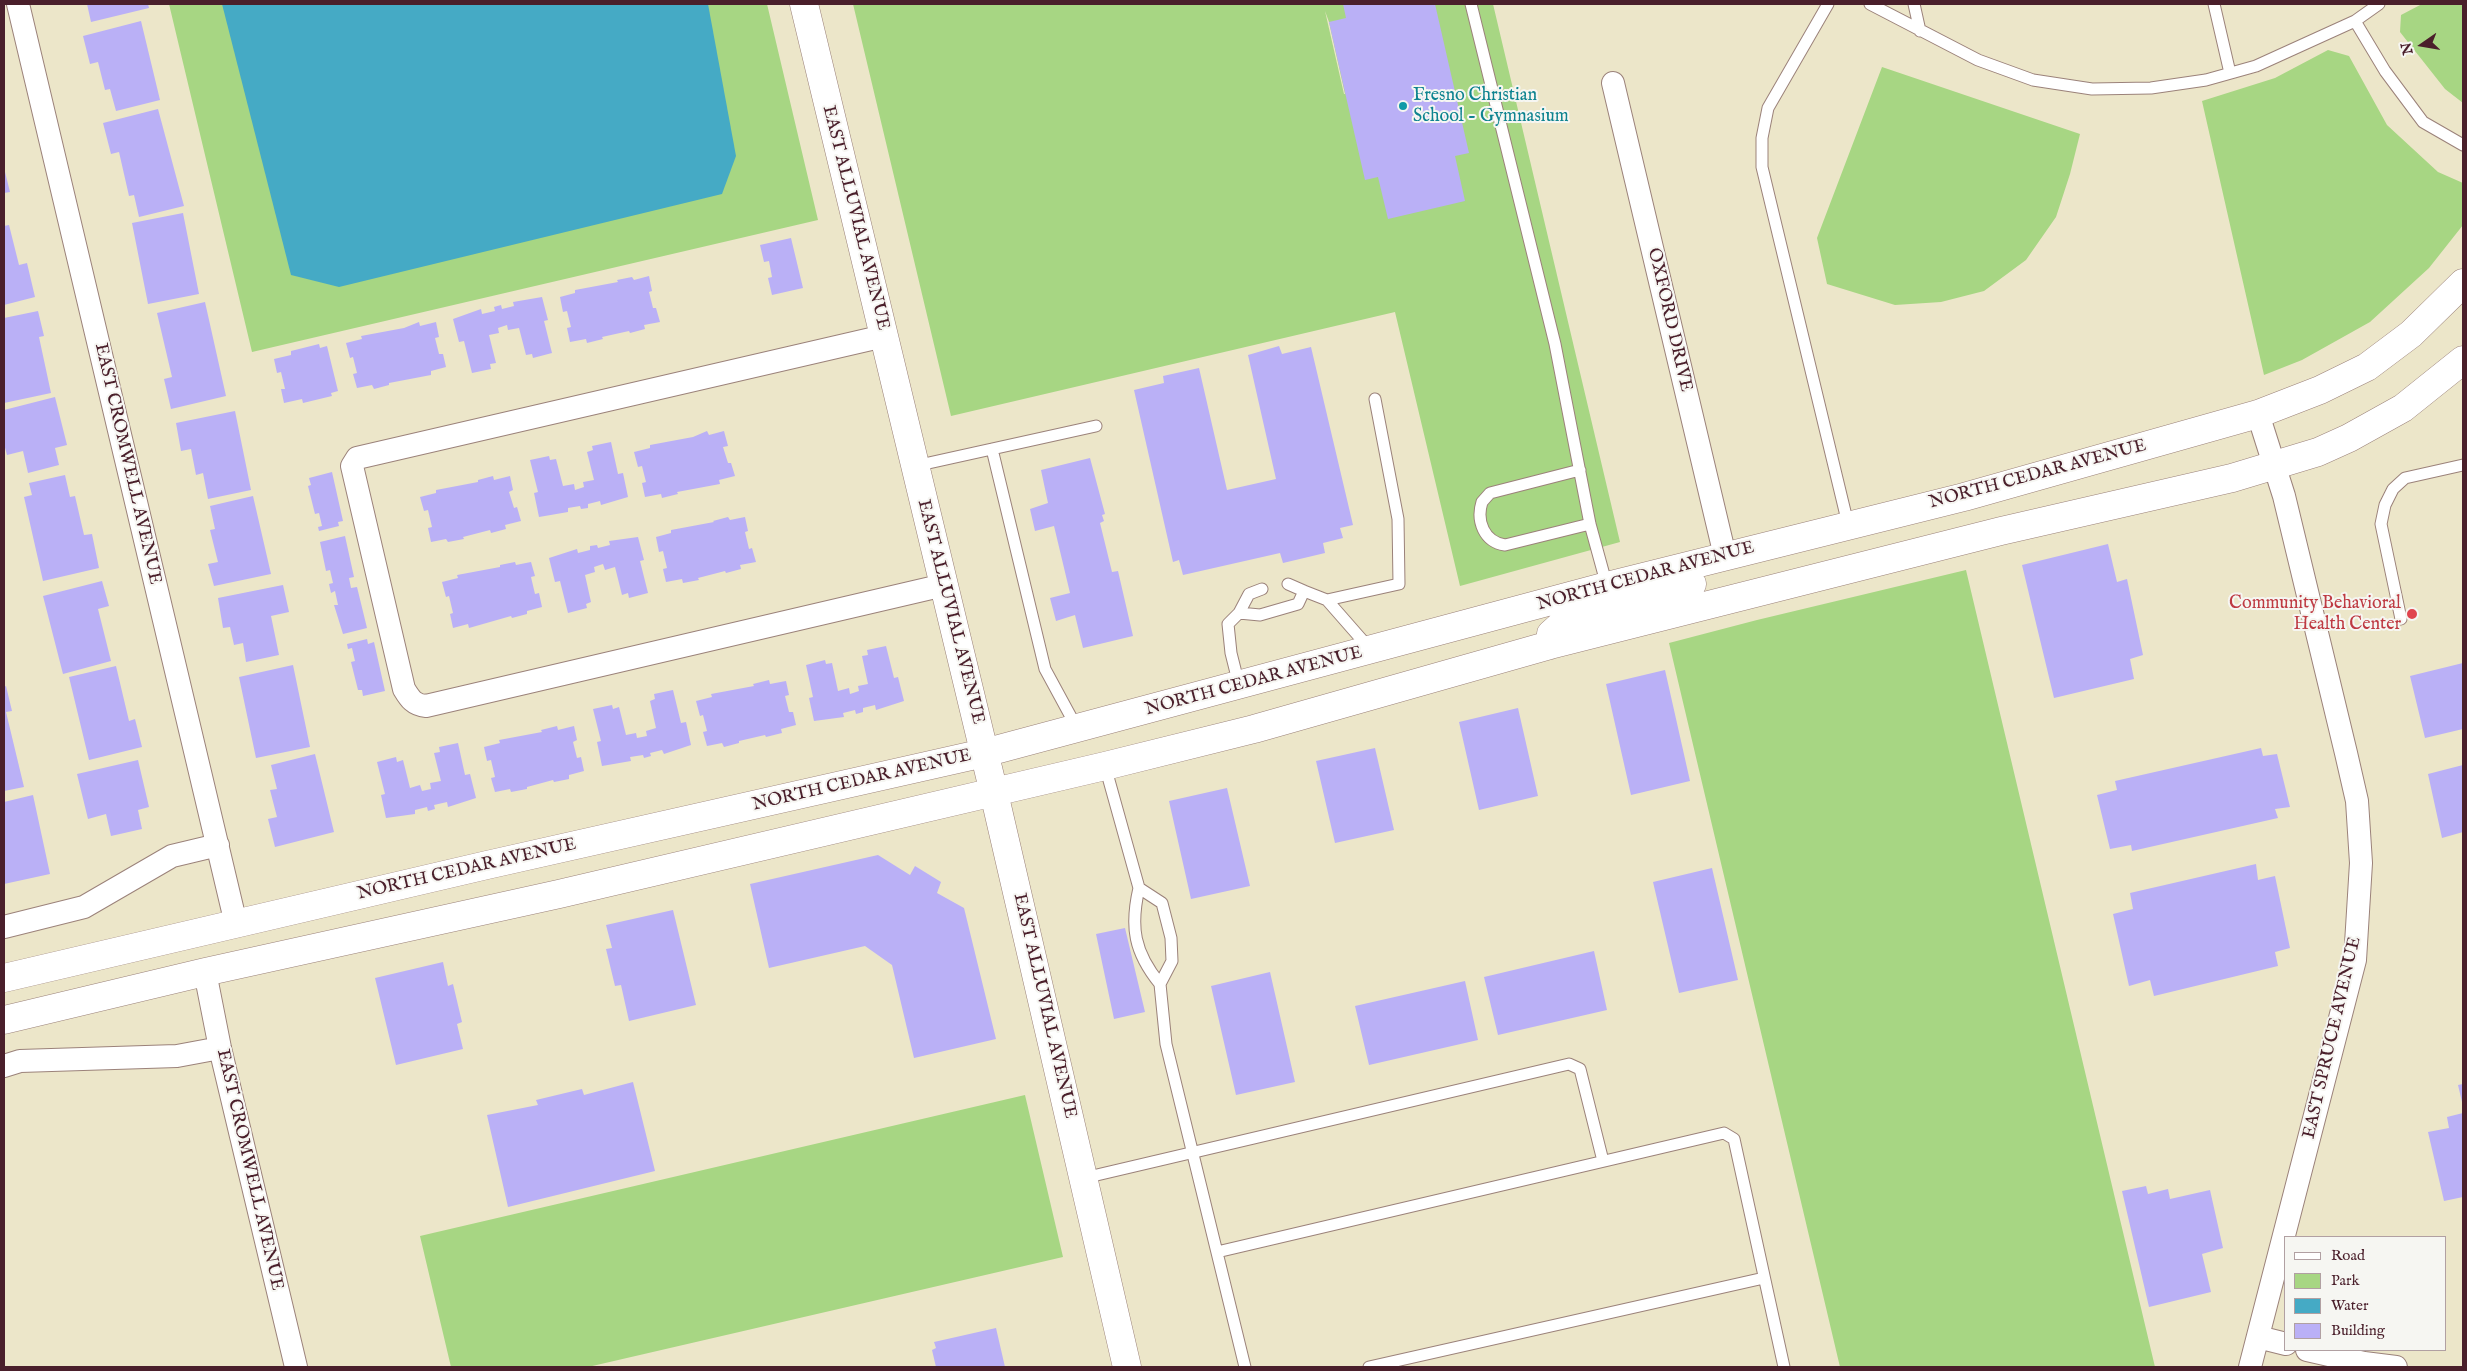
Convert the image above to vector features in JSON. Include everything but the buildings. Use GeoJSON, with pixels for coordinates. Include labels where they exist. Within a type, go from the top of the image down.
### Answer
{"type":"FeatureCollection","features":[{"type":"Feature","properties":{"kind":"main road","name":"EAST ALLUVIAL AVENUE"},"geometry":{"type":"LineString","coordinates":[[804,4],[994,792],[1127,1367]]}},
{"type":"Feature","properties":{"kind":"main road","name":"NORTH CEDAR AVENUE"},"geometry":{"type":"LineString","coordinates":[[4,978],[487,865],[984,754],[1607,586],[1848,524],[1964,497],[2258,414],[2320,390],[2367,367],[2411,334],[2463,283]]}},
{"type":"Feature","properties":{"kind":"main road"},"geometry":{"type":"LineString","coordinates":[[4,1020],[205,972],[375,936],[1105,766],[1254,729],[1550,645],[2001,532],[2232,478],[2318,452],[2349,438],[2403,408],[2463,360]]}},
{"type":"Feature","properties":{"kind":"main road"},"geometry":{"type":"LineString","coordinates":[[1550,645],[1551,634],[1570,617],[1702,581],[1725,556]]}},
{"type":"Feature","properties":{"kind":"main road"},"geometry":{"type":"LineString","coordinates":[[205,972],[215,952],[229,944],[403,904],[487,865]]}},
{"type":"Feature","properties":{"kind":"street","name":"EAST CROMWELL AVENUE"},"geometry":{"type":"LineString","coordinates":[[18,4],[236,924]]}},
{"type":"Feature","properties":{"kind":"street","name":"OXFORD DRIVE"},"geometry":{"type":"LineString","coordinates":[[1613,84],[1725,556]]}},
{"type":"Feature","properties":{"kind":"street"},"geometry":{"type":"LineString","coordinates":[[884,336],[357,458],[352,466],[404,689],[409,698],[417,705],[426,706],[944,586]]}},
{"type":"Feature","properties":{"kind":"street","name":"EAST SPRUCE AVENUE"},"geometry":{"type":"LineString","coordinates":[[2250,1367],[2355,960],[2361,863],[2356,801],[2348,763],[2284,498],[2258,414]]}},
{"type":"Feature","properties":{"kind":"street"},"geometry":{"type":"LineString","coordinates":[[4,927],[84,907],[172,856],[218,845]]}},
{"type":"Feature","properties":{"kind":"street","name":"EAST CROMWELL AVENUE"},"geometry":{"type":"LineString","coordinates":[[205,972],[220,1048],[296,1367]]}},
{"type":"Feature","properties":{"kind":"street"},"geometry":{"type":"LineString","coordinates":[[4,1066],[20,1061],[177,1056],[220,1048]]}},
{"type":"Feature","properties":{"kind":"street"},"geometry":{"type":"LineString","coordinates":[[2258,1337],[2284,1344]]}},
{"type":"Feature","properties":{"kind":"street"},"geometry":{"type":"LineString","coordinates":[[2311,1351],[2364,1363],[2396,1367]]}},
{"type":"Feature","properties":{"kind":"lane"},"geometry":{"type":"LineString","coordinates":[[1471,4],[1555,344],[1590,524],[1607,586]]}},
{"type":"Feature","properties":{"kind":"lane"},"geometry":{"type":"LineString","coordinates":[[1828,4],[1768,108],[1762,138],[1762,167],[1848,524]]}},
{"type":"Feature","properties":{"kind":"lane"},"geometry":{"type":"LineString","coordinates":[[1870,4],[1978,60],[2033,80],[2085,88],[2151,88],[2206,80],[2256,66],[2355,21],[2379,4]]}},
{"type":"Feature","properties":{"kind":"lane"},"geometry":{"type":"LineString","coordinates":[[1914,4],[1920,31]]}},
{"type":"Feature","properties":{"kind":"lane"},"geometry":{"type":"LineString","coordinates":[[2214,4],[2230,73]]}},
{"type":"Feature","properties":{"kind":"lane"},"geometry":{"type":"LineString","coordinates":[[2355,21],[2385,71],[2423,122],[2463,145]]}},
{"type":"Feature","properties":{"kind":"lane"},"geometry":{"type":"LineString","coordinates":[[1328,600],[1399,584],[1398,519],[1375,399]]}},
{"type":"Feature","properties":{"kind":"lane"},"geometry":{"type":"LineString","coordinates":[[915,466],[1096,426]]}},
{"type":"Feature","properties":{"kind":"lane"},"geometry":{"type":"LineString","coordinates":[[992,449],[1045,669],[1078,729]]}},
{"type":"Feature","properties":{"kind":"lane"},"geometry":{"type":"LineString","coordinates":[[2401,619],[2381,524],[2385,505],[2393,489],[2405,478],[2463,464]]}},
{"type":"Feature","properties":{"kind":"lane"},"geometry":{"type":"LineString","coordinates":[[1580,470],[1490,493],[1482,502],[1480,516],[1488,537],[1495,543],[1505,545],[1590,524]]}},
{"type":"Feature","properties":{"kind":"lane"},"geometry":{"type":"LineString","coordinates":[[1288,584],[1328,600],[1372,650]]}},
{"type":"Feature","properties":{"kind":"lane"},"geometry":{"type":"LineString","coordinates":[[1239,686],[1231,653],[1228,624],[1239,613],[1249,594],[1262,590]]}},
{"type":"Feature","properties":{"kind":"lane"},"geometry":{"type":"LineString","coordinates":[[1239,613],[1260,615],[1298,604],[1304,591]]}},
{"type":"Feature","properties":{"kind":"lane"},"geometry":{"type":"LineString","coordinates":[[1105,766],[1139,888],[1133,914],[1138,946],[1145,966],[1160,984]]}},
{"type":"Feature","properties":{"kind":"lane"},"geometry":{"type":"LineString","coordinates":[[1139,888],[1162,903],[1171,938],[1172,961],[1160,984],[1166,1044],[1245,1367]]}},
{"type":"Feature","properties":{"kind":"lane"},"geometry":{"type":"LineString","coordinates":[[1084,1178],[1569,1064],[1580,1069],[1603,1161]]}},
{"type":"Feature","properties":{"kind":"lane"},"geometry":{"type":"LineString","coordinates":[[1217,1252],[1724,1133],[1734,1140],[1784,1367]]}},
{"type":"Feature","properties":{"kind":"lane"},"geometry":{"type":"LineString","coordinates":[[1369,1367],[1764,1278]]}},
{"type":"Feature","properties":{"kind":"green space"},"geometry":{"type":"Polygon","coordinates":[[[169,4],[767,4],[818,220],[252,352],[169,4]]]}},
{"type":"Feature","properties":{"kind":"green space"},"geometry":{"type":"Polygon","coordinates":[[[853,4],[1493,4],[1620,542],[1460,586],[1395,312],[951,416],[853,4]],[[1325,11],[1345,94],[1329,22],[1325,11]]]}},
{"type":"Feature","properties":{"kind":"green space"},"geometry":{"type":"Polygon","coordinates":[[[2422,4],[2463,4],[2463,103],[2445,89],[2400,32],[2401,15],[2422,4]]]}},
{"type":"Feature","properties":{"kind":"green space"},"geometry":{"type":"Polygon","coordinates":[[[2328,50],[2349,56],[2387,125],[2438,172],[2463,183],[2463,225],[2429,268],[2370,322],[2302,360],[2264,375],[2202,101],[2275,78],[2328,50]]]}},
{"type":"Feature","properties":{"kind":"green space"},"geometry":{"type":"Polygon","coordinates":[[[1882,67],[2080,134],[2070,174],[2056,217],[2026,260],[1984,291],[1941,302],[1895,305],[1827,284],[1817,238],[1882,67]]]}},
{"type":"Feature","properties":{"kind":"green space"},"geometry":{"type":"Polygon","coordinates":[[[1966,570],[2155,1367],[1840,1367],[1669,643],[1966,570]]]}},
{"type":"Feature","properties":{"kind":"green space"},"geometry":{"type":"Polygon","coordinates":[[[1025,1095],[1063,1257],[588,1367],[451,1367],[420,1236],[1025,1095]]]}},
{"type":"Feature","properties":{"kind":"water"},"geometry":{"type":"Polygon","coordinates":[[[222,4],[708,4],[736,156],[722,194],[339,287],[291,275],[222,4]]]}},
{"type":"Feature","properties":{"kind":"place","name":"Fresno Christian School - Gymnasium"},"geometry":{"type":"Point","coordinates":[1403,106]}},
{"type":"Feature","properties":{"kind":"place","name":"Community Behavioral Health Center"},"geometry":{"type":"Point","coordinates":[2412,614]}}]}
